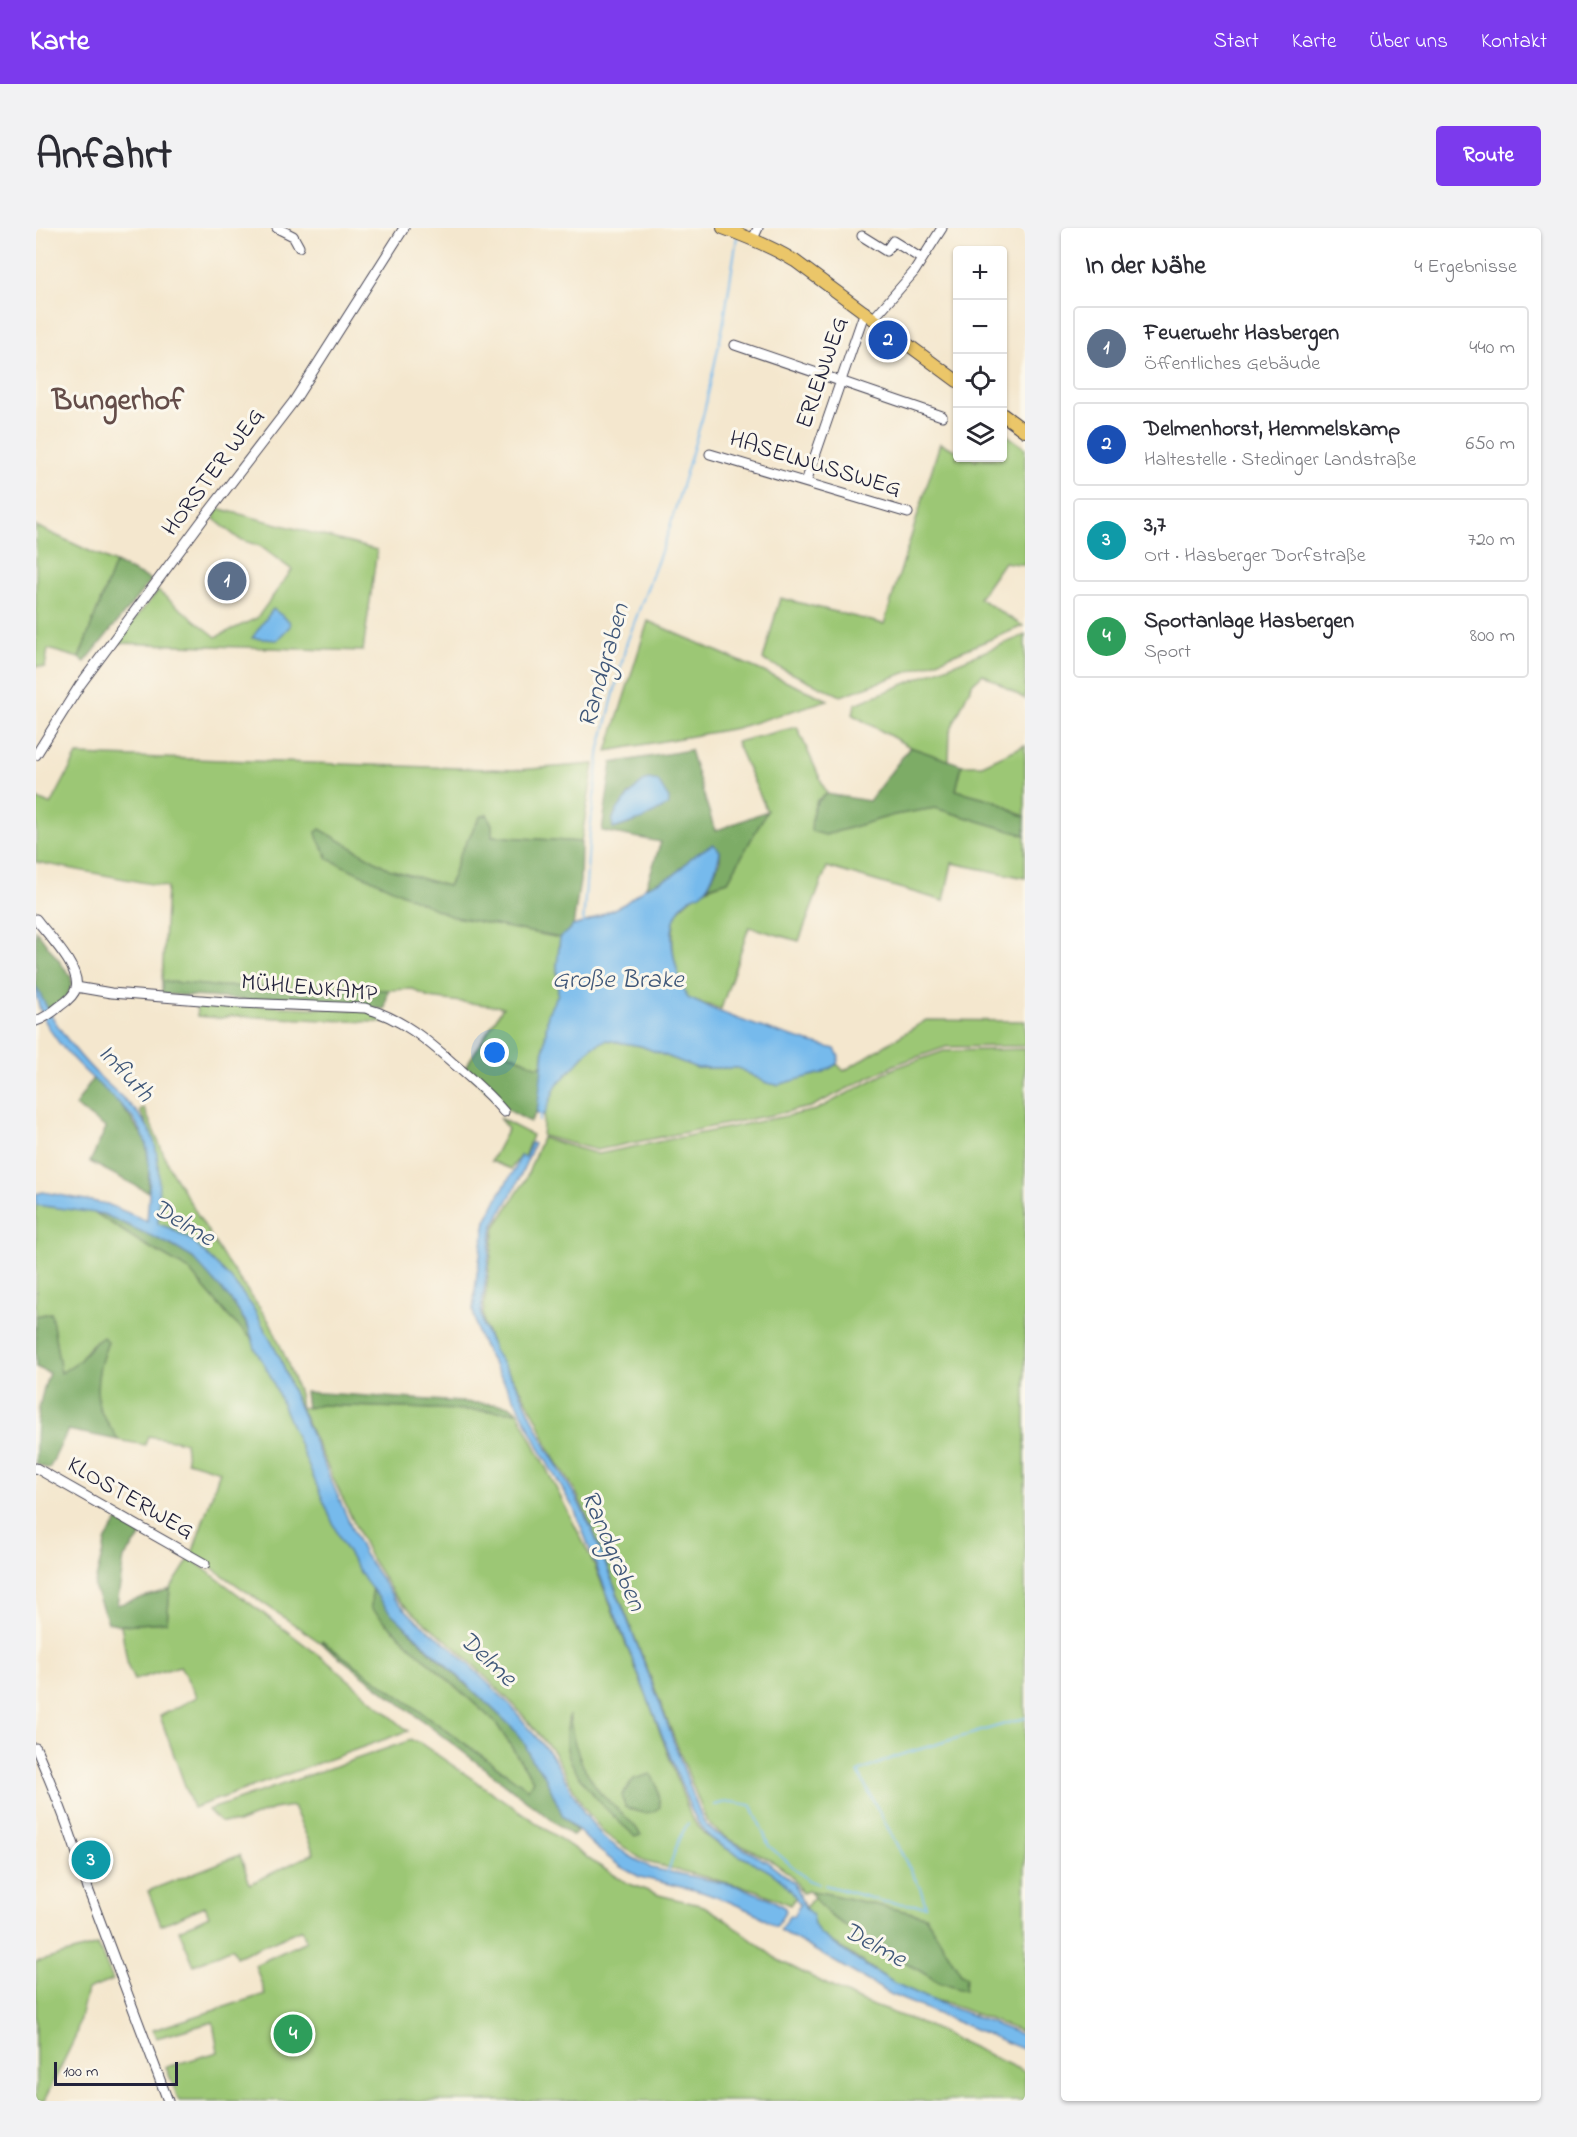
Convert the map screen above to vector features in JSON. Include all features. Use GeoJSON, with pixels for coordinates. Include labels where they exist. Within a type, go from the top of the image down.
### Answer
{"type":"FeatureCollection","features":[{"type":"Feature","properties":{"kind":"main road"},"geometry":{"type":"LineString","coordinates":[[728,230],[752,234],[795,261],[953,378]]}},
{"type":"Feature","properties":{"kind":"main road"},"geometry":{"type":"LineString","coordinates":[[1007,418],[1025,431]]}},
{"type":"Feature","properties":{"kind":"street"},"geometry":{"type":"LineString","coordinates":[[278,228],[293,236],[299,247]]}},
{"type":"Feature","properties":{"kind":"street","name":"HORSTER WEG"},"geometry":{"type":"LineString","coordinates":[[42,741],[80,684],[294,401],[404,228]]}},
{"type":"Feature","properties":{"kind":"street"},"geometry":{"type":"LineString","coordinates":[[869,315],[914,272],[942,228]]}},
{"type":"Feature","properties":{"kind":"street"},"geometry":{"type":"LineString","coordinates":[[862,236],[886,251],[893,241],[922,259]]}},
{"type":"Feature","properties":{"kind":"street","name":"ERLENWEG"},"geometry":{"type":"LineString","coordinates":[[806,482],[841,381],[869,315]]}},
{"type":"Feature","properties":{"kind":"street"},"geometry":{"type":"LineString","coordinates":[[735,345],[942,416]]}},
{"type":"Feature","properties":{"kind":"street","name":"HASELNUSSWEG"},"geometry":{"type":"LineString","coordinates":[[710,454],[908,513]]}},
{"type":"Feature","properties":{"kind":"street"},"geometry":{"type":"LineString","coordinates":[[36,754],[42,741]]}},
{"type":"Feature","properties":{"kind":"street"},"geometry":{"type":"LineString","coordinates":[[36,920],[69,963],[76,976],[74,994],[39,1020]]}},
{"type":"Feature","properties":{"kind":"street","name":"MÜHLENKAMP"},"geometry":{"type":"LineString","coordinates":[[76,987],[111,993],[239,1003],[365,1008],[384,1014],[417,1032],[490,1095],[504,1112]]}},
{"type":"Feature","properties":{"kind":"street","name":"KLOSTERWEG"},"geometry":{"type":"LineString","coordinates":[[36,1468],[205,1564]]}},
{"type":"Feature","properties":{"kind":"street"},"geometry":{"type":"LineString","coordinates":[[36,1748],[62,1811],[88,1889],[168,2101]]}},
{"type":"Feature","properties":{"kind":"green space"},"geometry":{"type":"Polygon","coordinates":[[[1007,435],[1025,448],[1025,565],[1004,562],[979,598],[1023,626],[930,664],[841,696],[763,660],[780,598],[884,624],[940,443],[953,449],[953,462],[1007,462],[1007,435]]]}},
{"type":"Feature","properties":{"kind":"green space"},"geometry":{"type":"Polygon","coordinates":[[[217,508],[377,550],[363,651],[115,643],[158,591],[216,637],[257,618],[292,570],[260,546],[239,539],[214,519],[217,508]]]}},
{"type":"Feature","properties":{"kind":"green space"},"geometry":{"type":"Polygon","coordinates":[[[36,526],[115,563],[79,658],[48,649],[45,667],[36,666],[36,526]]]}},
{"type":"Feature","properties":{"kind":"green space"},"geometry":{"type":"Polygon","coordinates":[[[115,563],[151,580],[85,662],[79,658],[115,563]]]}},
{"type":"Feature","properties":{"kind":"green space"},"geometry":{"type":"Polygon","coordinates":[[[648,621],[828,700],[737,728],[607,751],[648,621]]]}},
{"type":"Feature","properties":{"kind":"green space"},"geometry":{"type":"Polygon","coordinates":[[[1025,635],[1025,699],[983,674],[972,684],[950,731],[949,761],[910,747],[853,715],[855,704],[1025,635]]]}},
{"type":"Feature","properties":{"kind":"green space"},"geometry":{"type":"Polygon","coordinates":[[[797,727],[827,794],[817,800],[812,814],[825,835],[894,815],[935,808],[1025,835],[1025,878],[952,863],[944,901],[827,867],[799,941],[749,927],[721,1009],[688,999],[674,957],[674,918],[684,904],[691,899],[713,886],[728,881],[767,811],[736,742],[797,727]]]}},
{"type":"Feature","properties":{"kind":"green space"},"geometry":{"type":"Polygon","coordinates":[[[1025,745],[1025,817],[996,801],[956,790],[962,765],[982,765],[1025,745]]]}},
{"type":"Feature","properties":{"kind":"green space"},"geometry":{"type":"Polygon","coordinates":[[[910,747],[962,765],[956,790],[996,801],[1025,817],[1025,835],[935,808],[894,815],[825,835],[811,831],[813,810],[822,798],[827,794],[869,801],[910,747]]]}},
{"type":"Feature","properties":{"kind":"green space"},"geometry":{"type":"Polygon","coordinates":[[[690,750],[715,831],[767,811],[728,881],[708,887],[720,861],[720,851],[692,857],[674,875],[646,887],[661,842],[602,831],[612,763],[690,750]],[[630,793],[613,818],[614,829],[643,819],[667,805],[630,793]]]}},
{"type":"Feature","properties":{"kind":"green space"},"geometry":{"type":"Polygon","coordinates":[[[77,755],[517,770],[594,764],[581,842],[491,836],[492,825],[487,814],[480,817],[459,856],[448,886],[450,916],[560,938],[557,966],[558,994],[548,1013],[542,1064],[538,1067],[482,1041],[503,1007],[429,998],[413,989],[213,986],[162,981],[167,887],[36,862],[36,798],[51,805],[77,755]]]}},
{"type":"Feature","properties":{"kind":"green space"},"geometry":{"type":"Polygon","coordinates":[[[487,814],[492,825],[492,836],[581,842],[580,881],[573,926],[560,938],[450,916],[328,859],[316,832],[320,829],[389,869],[448,886],[459,856],[480,817],[487,814]]]}},
{"type":"Feature","properties":{"kind":"green space"},"geometry":{"type":"Polygon","coordinates":[[[36,930],[71,977],[70,988],[65,997],[47,1009],[36,986],[36,930]]]}},
{"type":"Feature","properties":{"kind":"green space"},"geometry":{"type":"Polygon","coordinates":[[[162,981],[213,986],[388,990],[385,1009],[162,994],[162,981]]]}},
{"type":"Feature","properties":{"kind":"green space"},"geometry":{"type":"Polygon","coordinates":[[[196,1003],[360,1010],[376,1013],[392,1023],[197,1016],[196,1003]]]}},
{"type":"Feature","properties":{"kind":"green space"},"geometry":{"type":"Polygon","coordinates":[[[926,1020],[1025,1021],[1025,1046],[946,1047],[894,1065],[811,1107],[597,1150],[542,1136],[544,1115],[556,1086],[592,1047],[606,1040],[641,1046],[697,1068],[738,1068],[767,1083],[822,1073],[837,1064],[844,1071],[926,1020]]]}},
{"type":"Feature","properties":{"kind":"green space"},"geometry":{"type":"Polygon","coordinates":[[[482,1041],[538,1067],[542,1064],[540,1102],[530,1122],[508,1110],[464,1069],[482,1041]]]}},
{"type":"Feature","properties":{"kind":"green space"},"geometry":{"type":"Polygon","coordinates":[[[1025,1049],[1025,2033],[947,2003],[932,2000],[894,1983],[819,1933],[805,1908],[814,1897],[830,1916],[938,1982],[966,1977],[961,1974],[925,1916],[824,1893],[809,1891],[802,1893],[782,1868],[727,1838],[707,1822],[593,1530],[576,1492],[549,1449],[538,1421],[521,1390],[495,1353],[484,1325],[483,1314],[495,1227],[525,1181],[542,1138],[598,1154],[816,1110],[895,1068],[944,1051],[1025,1049]]]}},
{"type":"Feature","properties":{"kind":"green space"},"geometry":{"type":"Polygon","coordinates":[[[93,1078],[119,1102],[145,1139],[149,1164],[148,1192],[90,1162],[106,1128],[75,1106],[93,1078]]]}},
{"type":"Feature","properties":{"kind":"green space"},"geometry":{"type":"Polygon","coordinates":[[[144,1108],[170,1169],[222,1255],[271,1324],[299,1394],[301,1408],[321,1405],[518,1412],[594,1564],[650,1705],[691,1817],[713,1841],[779,1878],[796,1897],[790,1905],[756,1890],[646,1862],[605,1834],[584,1808],[554,1753],[515,1706],[455,1647],[395,1596],[370,1557],[293,1393],[281,1360],[252,1306],[231,1279],[191,1240],[158,1224],[157,1166],[152,1138],[140,1111],[144,1108]]]}},
{"type":"Feature","properties":{"kind":"green space"},"geometry":{"type":"Polygon","coordinates":[[[499,1118],[532,1135],[524,1158],[520,1156],[511,1169],[491,1161],[508,1129],[499,1118]]]}},
{"type":"Feature","properties":{"kind":"green space"},"geometry":{"type":"Polygon","coordinates":[[[36,1205],[94,1212],[140,1242],[188,1269],[230,1318],[255,1342],[255,1348],[270,1375],[340,1540],[372,1589],[371,1608],[496,1723],[533,1780],[528,1789],[322,1641],[321,1643],[192,1554],[220,1471],[187,1461],[185,1442],[148,1436],[145,1445],[118,1440],[99,1407],[97,1390],[99,1373],[108,1342],[103,1338],[92,1344],[80,1360],[61,1373],[51,1313],[36,1316],[36,1205]]]}},
{"type":"Feature","properties":{"kind":"green space"},"geometry":{"type":"Polygon","coordinates":[[[94,1212],[124,1222],[173,1246],[200,1264],[228,1296],[255,1342],[230,1318],[188,1269],[140,1242],[94,1212]]]}},
{"type":"Feature","properties":{"kind":"green space"},"geometry":{"type":"Polygon","coordinates":[[[51,1313],[61,1373],[80,1360],[92,1345],[103,1337],[108,1342],[99,1373],[97,1390],[100,1411],[118,1440],[68,1430],[49,1469],[36,1464],[36,1439],[41,1397],[49,1373],[36,1367],[36,1316],[51,1313]]]}},
{"type":"Feature","properties":{"kind":"green space"},"geometry":{"type":"Polygon","coordinates":[[[305,1392],[509,1405],[518,1412],[321,1405],[307,1408],[305,1392]]]}},
{"type":"Feature","properties":{"kind":"green space"},"geometry":{"type":"Polygon","coordinates":[[[118,1521],[142,1535],[124,1558],[117,1605],[170,1589],[167,1622],[121,1625],[108,1622],[94,1587],[106,1539],[118,1521]]]}},
{"type":"Feature","properties":{"kind":"green space"},"geometry":{"type":"Polygon","coordinates":[[[190,1558],[329,1663],[408,1731],[193,1808],[160,1716],[197,1697],[180,1666],[134,1680],[128,1667],[121,1625],[167,1622],[170,1589],[190,1558]]]}},
{"type":"Feature","properties":{"kind":"green space"},"geometry":{"type":"Polygon","coordinates":[[[372,1589],[421,1643],[512,1727],[525,1744],[531,1759],[544,1774],[563,1816],[577,1832],[573,1836],[321,1643],[322,1641],[528,1789],[533,1780],[496,1723],[371,1608],[372,1589]]]}},
{"type":"Feature","properties":{"kind":"green space"},"geometry":{"type":"Polygon","coordinates":[[[569,1715],[574,1741],[583,1766],[600,1793],[634,1825],[641,1835],[636,1837],[616,1819],[593,1795],[575,1769],[566,1743],[569,1715]]]}},
{"type":"Feature","properties":{"kind":"green space"},"geometry":{"type":"Polygon","coordinates":[[[411,1740],[420,1743],[627,1883],[659,1895],[704,1906],[778,1960],[860,2001],[926,2025],[1025,2072],[1025,2101],[179,2101],[166,2067],[218,2052],[213,2022],[156,2038],[153,2030],[265,1994],[255,1965],[306,1941],[302,1929],[236,1957],[232,1948],[194,1965],[179,1930],[209,1916],[205,1906],[161,1925],[148,1891],[240,1855],[250,1884],[314,1853],[293,1806],[273,1809],[238,1823],[220,1822],[208,1810],[411,1740]]]}},
{"type":"Feature","properties":{"kind":"green space"},"geometry":{"type":"Polygon","coordinates":[[[651,1774],[657,1786],[660,1807],[648,1813],[625,1807],[622,1795],[634,1779],[651,1774]]]}},
{"type":"Feature","properties":{"kind":"green space"},"geometry":{"type":"Polygon","coordinates":[[[809,1891],[925,1916],[961,1974],[966,1977],[965,1991],[938,1982],[830,1916],[809,1891]]]}},
{"type":"Feature","properties":{"kind":"green space"},"geometry":{"type":"Polygon","coordinates":[[[98,1945],[113,1980],[87,1990],[75,2038],[44,2101],[36,2101],[36,1962],[98,1945]]]}},
{"type":"Feature","properties":{"kind":"water"},"geometry":{"type":"Polygon","coordinates":[[[273,609],[289,621],[290,626],[277,640],[252,638],[273,609]]]}},
{"type":"Feature","properties":{"kind":"water"},"geometry":{"type":"Polygon","coordinates":[[[648,779],[658,781],[669,799],[668,805],[643,819],[613,829],[613,819],[622,803],[648,779]]]}},
{"type":"Feature","properties":{"kind":"water","name":"Große Brake"},"geometry":{"type":"Polygon","coordinates":[[[713,844],[720,851],[711,880],[702,893],[689,899],[680,908],[674,920],[672,947],[678,974],[688,998],[760,1027],[835,1049],[839,1056],[837,1064],[822,1073],[777,1085],[767,1083],[738,1068],[697,1068],[641,1046],[606,1040],[592,1047],[556,1086],[544,1115],[537,1114],[548,1013],[558,994],[557,966],[560,938],[573,926],[624,904],[646,887],[674,875],[692,857],[713,844]]]}},
{"type":"Feature","properties":{"kind":"water"},"geometry":{"type":"Polygon","coordinates":[[[36,986],[71,1045],[146,1124],[157,1154],[158,1224],[191,1240],[231,1279],[252,1306],[281,1360],[293,1393],[364,1554],[394,1598],[415,1619],[452,1648],[511,1706],[554,1759],[584,1813],[603,1837],[651,1868],[737,1886],[769,1898],[786,1911],[776,1927],[757,1914],[730,1902],[702,1892],[640,1877],[621,1867],[595,1847],[563,1816],[544,1774],[531,1759],[525,1744],[512,1727],[389,1611],[365,1580],[340,1540],[270,1375],[255,1348],[248,1325],[231,1300],[193,1258],[171,1245],[103,1214],[36,1205],[36,1194],[43,1192],[107,1204],[147,1221],[150,1178],[146,1145],[140,1128],[125,1109],[58,1042],[42,1015],[36,986]]]}},
{"type":"Feature","properties":{"kind":"water"},"geometry":{"type":"Polygon","coordinates":[[[531,1143],[534,1144],[517,1184],[493,1227],[481,1313],[483,1326],[495,1352],[519,1389],[547,1449],[576,1497],[593,1532],[705,1824],[714,1832],[767,1862],[794,1883],[819,1933],[858,1961],[894,1983],[1025,2036],[1025,2050],[892,1995],[780,1930],[800,1905],[792,1891],[771,1873],[723,1847],[704,1831],[697,1820],[575,1511],[478,1334],[473,1311],[486,1221],[520,1156],[525,1157],[531,1143]]]}},
{"type":"Feature","properties":{"kind":"waterway","name":"Randgraben"},"geometry":{"type":"LineString","coordinates":[[583,925],[590,831],[600,748],[627,642],[668,533],[704,412],[723,326],[737,237]]}},
{"type":"Feature","properties":{"kind":"waterway","name":"Randgraben"},"geometry":{"type":"LineString","coordinates":[[539,1121],[541,1112]]}},
{"type":"Feature","properties":{"kind":"waterway"},"geometry":{"type":"LineString","coordinates":[[825,1885],[885,1902],[926,1906],[920,1888],[858,1772],[900,1755],[1025,1718]]}},
{"type":"Feature","properties":{"kind":"waterway"},"geometry":{"type":"LineString","coordinates":[[715,1805],[733,1802],[752,1806],[769,1846],[808,1880],[819,1884]]}},
{"type":"Feature","properties":{"kind":"waterway"},"geometry":{"type":"LineString","coordinates":[[667,1874],[679,1839],[688,1823]]}},
{"type":"Feature","properties":{"kind":"place","name":"Delmenhorst, Hemmelskamp"},"geometry":{"type":"Point","coordinates":[888,340]}},
{"type":"Feature","properties":{"kind":"place","name":"Feuerwehr Hasbergen"},"geometry":{"type":"Point","coordinates":[227,581]}},
{"type":"Feature","properties":{"kind":"place","name":"3,7"},"geometry":{"type":"Point","coordinates":[91,1860]}},
{"type":"Feature","properties":{"kind":"place","name":"Sportanlage Hasbergen"},"geometry":{"type":"Point","coordinates":[293,2034]}},
{"type":"Feature","properties":{"kind":"district","name":"Bungerhof"},"geometry":{"type":"Point","coordinates":[118,402]}},
{"type":"Feature","properties":{"kind":"water label","name":"Influth"},"geometry":{"type":"Point","coordinates":[125,1074]}},
{"type":"Feature","properties":{"kind":"water label","name":"Delme"},"geometry":{"type":"Point","coordinates":[183,1224]}},
{"type":"Feature","properties":{"kind":"water label","name":"Delme"},"geometry":{"type":"Point","coordinates":[487,1660]}},
{"type":"Feature","properties":{"kind":"water label","name":"Delme"},"geometry":{"type":"Point","coordinates":[874,1946]}}]}
